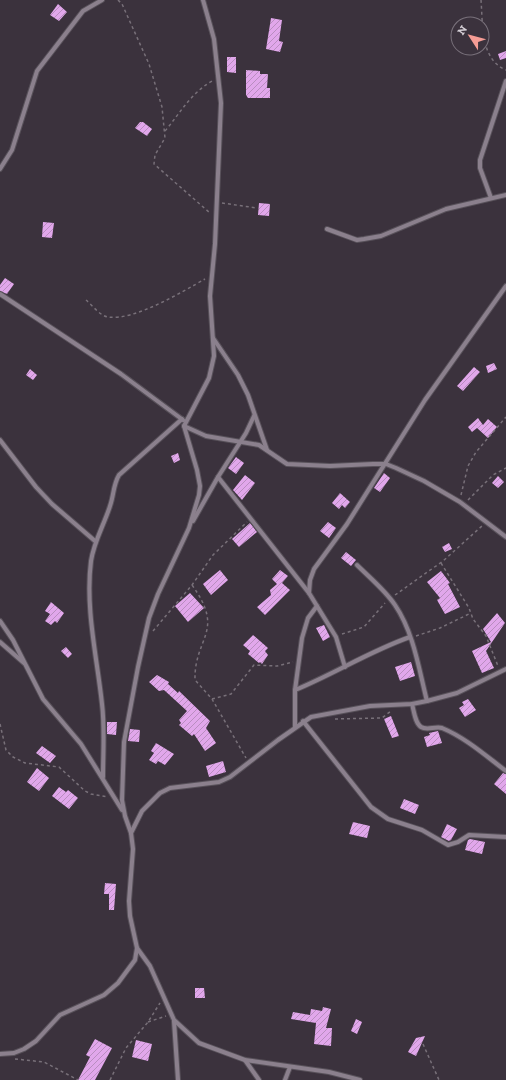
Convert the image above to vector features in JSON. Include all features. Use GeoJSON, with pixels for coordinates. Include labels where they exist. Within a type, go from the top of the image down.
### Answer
{"type":"FeatureCollection","features":[{"type":"Feature","properties":{"kind":"street"},"geometry":{"type":"LineString","coordinates":[[0,169],[12,150],[37,71],[84,11],[102,0]]}},
{"type":"Feature","properties":{"kind":"street"},"geometry":{"type":"LineString","coordinates":[[103,777],[102,705],[94,641],[91,593],[91,562],[95,541],[110,506],[114,485],[120,475],[184,423],[194,409],[213,366],[213,337],[210,314],[211,276],[215,244],[221,103],[214,39],[203,0]]}},
{"type":"Feature","properties":{"kind":"street"},"geometry":{"type":"LineString","coordinates":[[491,198],[480,168],[480,160],[506,82]]}},
{"type":"Feature","properties":{"kind":"street"},"geometry":{"type":"LineString","coordinates":[[327,229],[357,240],[364,240],[381,236],[446,208],[506,196]]}},
{"type":"Feature","properties":{"kind":"street"},"geometry":{"type":"LineString","coordinates":[[309,593],[310,580],[314,570],[386,464],[425,400],[506,286]]}},
{"type":"Feature","properties":{"kind":"street"},"geometry":{"type":"LineString","coordinates":[[0,294],[121,374],[184,423],[206,436],[259,445],[285,463],[290,464],[330,466],[386,464],[424,481],[460,502],[506,537]]}},
{"type":"Feature","properties":{"kind":"street"},"geometry":{"type":"LineString","coordinates":[[213,337],[238,375],[248,395],[254,416],[268,450]]}},
{"type":"Feature","properties":{"kind":"street"},"geometry":{"type":"LineString","coordinates":[[0,1054],[6,1055],[24,1049],[36,1041],[60,1015],[104,996],[114,988],[135,960],[137,948],[130,916],[129,901],[133,849],[131,833],[124,812],[122,780],[124,742],[149,618],[158,594],[189,528],[218,477],[241,442],[254,416]]}},
{"type":"Feature","properties":{"kind":"street"},"geometry":{"type":"LineString","coordinates":[[184,423],[200,486],[199,495],[189,528]]}},
{"type":"Feature","properties":{"kind":"street"},"geometry":{"type":"LineString","coordinates":[[0,440],[36,487],[52,504],[95,541]]}},
{"type":"Feature","properties":{"kind":"street"},"geometry":{"type":"LineString","coordinates":[[218,477],[309,593],[336,637],[345,667]]}},
{"type":"Feature","properties":{"kind":"street"},"geometry":{"type":"LineString","coordinates":[[357,565],[390,598],[399,613],[410,637],[427,701]]}},
{"type":"Feature","properties":{"kind":"street"},"geometry":{"type":"LineString","coordinates":[[295,727],[295,690],[304,627],[317,606]]}},
{"type":"Feature","properties":{"kind":"street"},"geometry":{"type":"LineString","coordinates":[[0,621],[13,640],[43,699],[81,744],[124,812]]}},
{"type":"Feature","properties":{"kind":"street"},"geometry":{"type":"LineString","coordinates":[[295,690],[388,645],[410,637]]}},
{"type":"Feature","properties":{"kind":"street"},"geometry":{"type":"LineString","coordinates":[[0,642],[26,665]]}},
{"type":"Feature","properties":{"kind":"street"},"geometry":{"type":"LineString","coordinates":[[131,833],[142,811],[160,793],[170,788],[219,782],[230,777],[303,721],[322,714],[370,706],[412,704],[427,701],[457,693],[506,669]]}},
{"type":"Feature","properties":{"kind":"street"},"geometry":{"type":"LineString","coordinates":[[412,704],[420,727],[425,729],[437,727],[450,732],[467,742],[506,771]]}},
{"type":"Feature","properties":{"kind":"street"},"geometry":{"type":"LineString","coordinates":[[303,721],[347,775],[364,799],[371,807],[388,819],[422,830],[448,845],[458,842],[469,834],[506,837]]}},
{"type":"Feature","properties":{"kind":"street"},"geometry":{"type":"LineString","coordinates":[[137,948],[150,966],[174,1020],[199,1043],[245,1060],[329,1072],[360,1080]]}},
{"type":"Feature","properties":{"kind":"street"},"geometry":{"type":"LineString","coordinates":[[174,1020],[178,1080]]}},
{"type":"Feature","properties":{"kind":"street"},"geometry":{"type":"LineString","coordinates":[[245,1060],[259,1080]]}},
{"type":"Feature","properties":{"kind":"street"},"geometry":{"type":"LineString","coordinates":[[285,1080],[290,1067]]}},
{"type":"Feature","properties":{"kind":"path"},"geometry":{"type":"LineString","coordinates":[[118,0],[122,4],[149,64],[162,107],[165,138],[156,155],[154,164],[216,218]]}},
{"type":"Feature","properties":{"kind":"path"},"geometry":{"type":"LineString","coordinates":[[482,0],[485,43],[489,56],[496,66],[506,70]]}},
{"type":"Feature","properties":{"kind":"path"},"geometry":{"type":"LineString","coordinates":[[165,131],[176,118],[184,104],[204,86],[219,77]]}},
{"type":"Feature","properties":{"kind":"path"},"geometry":{"type":"LineString","coordinates":[[216,202],[257,208]]}},
{"type":"Feature","properties":{"kind":"path"},"geometry":{"type":"LineString","coordinates":[[86,300],[104,316],[119,317],[156,305],[211,276]]}},
{"type":"Feature","properties":{"kind":"path"},"geometry":{"type":"LineString","coordinates":[[460,502],[468,466],[476,452],[506,417]]}},
{"type":"Feature","properties":{"kind":"path"},"geometry":{"type":"LineString","coordinates":[[464,505],[493,475],[506,468]]}},
{"type":"Feature","properties":{"kind":"path"},"geometry":{"type":"LineString","coordinates":[[144,641],[192,585],[213,555],[251,518]]}},
{"type":"Feature","properties":{"kind":"path"},"geometry":{"type":"LineString","coordinates":[[336,637],[364,627],[390,598],[441,563],[486,522]]}},
{"type":"Feature","properties":{"kind":"path"},"geometry":{"type":"LineString","coordinates":[[441,563],[471,613],[473,619],[486,636],[500,671]]}},
{"type":"Feature","properties":{"kind":"path"},"geometry":{"type":"LineString","coordinates":[[192,585],[203,600],[208,616],[208,626],[194,672],[195,680],[212,699],[249,763]]}},
{"type":"Feature","properties":{"kind":"path"},"geometry":{"type":"LineString","coordinates":[[410,637],[440,628],[471,613]]}},
{"type":"Feature","properties":{"kind":"path"},"geometry":{"type":"LineString","coordinates":[[212,699],[231,694],[254,665],[277,666],[300,659]]}},
{"type":"Feature","properties":{"kind":"path"},"geometry":{"type":"LineString","coordinates":[[330,719],[346,720],[382,718],[389,713],[394,705]]}},
{"type":"Feature","properties":{"kind":"path"},"geometry":{"type":"LineString","coordinates":[[0,724],[6,750],[16,760],[26,763],[59,767],[91,794],[114,797]]}},
{"type":"Feature","properties":{"kind":"path"},"geometry":{"type":"LineString","coordinates":[[110,1080],[126,1048],[148,1022],[164,996]]}},
{"type":"Feature","properties":{"kind":"path"},"geometry":{"type":"LineString","coordinates":[[148,1022],[171,1015]]}},
{"type":"Feature","properties":{"kind":"path"},"geometry":{"type":"LineString","coordinates":[[423,1044],[439,1080]]}},
{"type":"Feature","properties":{"kind":"path"},"geometry":{"type":"LineString","coordinates":[[6,1055],[17,1060],[44,1062],[78,1080]]}},
{"type":"Feature","properties":{"kind":"building"},"geometry":{"type":"Polygon","coordinates":[[[58,4],[67,12],[59,21],[50,15],[58,4]]]}},
{"type":"Feature","properties":{"kind":"building"},"geometry":{"type":"Polygon","coordinates":[[[271,18],[282,20],[279,41],[283,42],[280,52],[266,49],[271,18]]]}},
{"type":"Feature","properties":{"kind":"building"},"geometry":{"type":"Polygon","coordinates":[[[506,51],[506,58],[500,60],[498,54],[506,51]]]}},
{"type":"Feature","properties":{"kind":"building"},"geometry":{"type":"Polygon","coordinates":[[[227,57],[236,57],[236,73],[227,72],[227,57]]]}},
{"type":"Feature","properties":{"kind":"building"},"geometry":{"type":"Polygon","coordinates":[[[246,70],[260,71],[260,74],[268,74],[267,88],[270,88],[270,98],[248,98],[246,95],[246,70]]]}},
{"type":"Feature","properties":{"kind":"building"},"geometry":{"type":"Polygon","coordinates":[[[140,122],[143,122],[152,129],[147,136],[135,128],[140,122]]]}},
{"type":"Feature","properties":{"kind":"building"},"geometry":{"type":"Polygon","coordinates":[[[259,203],[270,204],[269,216],[258,215],[259,203]]]}},
{"type":"Feature","properties":{"kind":"building"},"geometry":{"type":"Polygon","coordinates":[[[43,222],[54,223],[52,238],[42,237],[43,222]]]}},
{"type":"Feature","properties":{"kind":"building"},"geometry":{"type":"Polygon","coordinates":[[[5,278],[14,284],[7,294],[0,291],[0,285],[5,278]]]}},
{"type":"Feature","properties":{"kind":"building"},"geometry":{"type":"Polygon","coordinates":[[[494,363],[497,369],[488,373],[486,366],[494,363]]]}},
{"type":"Feature","properties":{"kind":"building"},"geometry":{"type":"Polygon","coordinates":[[[474,367],[480,372],[463,391],[457,386],[474,367]]]}},
{"type":"Feature","properties":{"kind":"building"},"geometry":{"type":"Polygon","coordinates":[[[30,369],[37,375],[33,380],[26,375],[30,369]]]}},
{"type":"Feature","properties":{"kind":"building"},"geometry":{"type":"Polygon","coordinates":[[[478,418],[483,425],[488,419],[497,427],[488,438],[477,428],[472,432],[468,427],[478,418]]]}},
{"type":"Feature","properties":{"kind":"building"},"geometry":{"type":"Polygon","coordinates":[[[178,453],[180,460],[174,463],[171,456],[178,453]]]}},
{"type":"Feature","properties":{"kind":"building"},"geometry":{"type":"Polygon","coordinates":[[[236,457],[244,463],[236,474],[228,468],[236,457]]]}},
{"type":"Feature","properties":{"kind":"building"},"geometry":{"type":"Polygon","coordinates":[[[384,473],[390,478],[380,492],[374,488],[384,473]]]}},
{"type":"Feature","properties":{"kind":"building"},"geometry":{"type":"Polygon","coordinates":[[[245,475],[255,483],[242,500],[233,490],[245,475]]]}},
{"type":"Feature","properties":{"kind":"building"},"geometry":{"type":"Polygon","coordinates":[[[498,476],[504,482],[498,488],[492,483],[498,476]]]}},
{"type":"Feature","properties":{"kind":"building"},"geometry":{"type":"Polygon","coordinates":[[[340,493],[350,502],[345,508],[342,505],[339,509],[332,503],[340,493]]]}},
{"type":"Feature","properties":{"kind":"building"},"geometry":{"type":"Polygon","coordinates":[[[328,522],[336,528],[329,538],[320,531],[328,522]]]}},
{"type":"Feature","properties":{"kind":"building"},"geometry":{"type":"Polygon","coordinates":[[[250,523],[257,532],[239,547],[232,539],[250,523]]]}},
{"type":"Feature","properties":{"kind":"building"},"geometry":{"type":"Polygon","coordinates":[[[449,543],[452,549],[445,552],[442,547],[449,543]]]}},
{"type":"Feature","properties":{"kind":"building"},"geometry":{"type":"Polygon","coordinates":[[[346,552],[356,560],[351,566],[341,558],[346,552]]]}},
{"type":"Feature","properties":{"kind":"building"},"geometry":{"type":"Polygon","coordinates":[[[220,570],[228,580],[211,595],[203,584],[220,570]]]}},
{"type":"Feature","properties":{"kind":"building"},"geometry":{"type":"Polygon","coordinates":[[[280,570],[288,576],[282,583],[290,590],[265,615],[257,607],[271,595],[270,590],[277,584],[272,579],[280,570]]]}},
{"type":"Feature","properties":{"kind":"building"},"geometry":{"type":"Polygon","coordinates":[[[441,571],[450,583],[448,584],[460,607],[445,614],[437,600],[440,598],[427,582],[441,571]]]}},
{"type":"Feature","properties":{"kind":"building"},"geometry":{"type":"Polygon","coordinates":[[[190,593],[204,608],[188,622],[175,606],[190,593]]]}},
{"type":"Feature","properties":{"kind":"building"},"geometry":{"type":"Polygon","coordinates":[[[51,602],[64,613],[57,623],[55,621],[51,625],[45,621],[50,614],[45,611],[51,602]]]}},
{"type":"Feature","properties":{"kind":"building"},"geometry":{"type":"Polygon","coordinates":[[[497,613],[505,623],[486,651],[494,668],[482,673],[472,651],[491,642],[483,629],[497,613]]]}},
{"type":"Feature","properties":{"kind":"building"},"geometry":{"type":"Polygon","coordinates":[[[324,625],[330,637],[323,641],[316,628],[324,625]]]}},
{"type":"Feature","properties":{"kind":"building"},"geometry":{"type":"Polygon","coordinates":[[[253,635],[268,648],[265,651],[268,655],[262,664],[248,654],[250,651],[243,645],[253,635]]]}},
{"type":"Feature","properties":{"kind":"building"},"geometry":{"type":"Polygon","coordinates":[[[66,647],[72,654],[68,658],[61,651],[66,647]]]}},
{"type":"Feature","properties":{"kind":"building"},"geometry":{"type":"Polygon","coordinates":[[[411,662],[415,676],[400,681],[395,667],[411,662]]]}},
{"type":"Feature","properties":{"kind":"building"},"geometry":{"type":"Polygon","coordinates":[[[157,675],[169,682],[168,684],[178,693],[179,691],[210,721],[206,728],[216,743],[205,751],[194,734],[192,736],[179,725],[181,723],[179,720],[187,711],[164,690],[159,691],[149,682],[157,675]]]}},
{"type":"Feature","properties":{"kind":"building"},"geometry":{"type":"Polygon","coordinates":[[[468,699],[476,710],[465,717],[459,708],[464,705],[462,702],[468,699]]]}},
{"type":"Feature","properties":{"kind":"building"},"geometry":{"type":"Polygon","coordinates":[[[391,716],[399,736],[392,738],[384,719],[391,716]]]}},
{"type":"Feature","properties":{"kind":"building"},"geometry":{"type":"Polygon","coordinates":[[[107,722],[117,722],[116,735],[107,734],[107,722]]]}},
{"type":"Feature","properties":{"kind":"building"},"geometry":{"type":"Polygon","coordinates":[[[130,729],[140,730],[139,742],[128,741],[130,729]]]}},
{"type":"Feature","properties":{"kind":"building"},"geometry":{"type":"Polygon","coordinates":[[[438,731],[442,743],[427,747],[424,737],[430,735],[429,733],[438,731]]]}},
{"type":"Feature","properties":{"kind":"building"},"geometry":{"type":"Polygon","coordinates":[[[156,743],[174,754],[165,765],[158,761],[156,764],[149,760],[154,753],[151,751],[156,743]]]}},
{"type":"Feature","properties":{"kind":"building"},"geometry":{"type":"Polygon","coordinates":[[[42,746],[56,756],[50,763],[36,753],[42,746]]]}},
{"type":"Feature","properties":{"kind":"building"},"geometry":{"type":"Polygon","coordinates":[[[223,761],[226,772],[209,777],[206,766],[223,761]]]}},
{"type":"Feature","properties":{"kind":"building"},"geometry":{"type":"Polygon","coordinates":[[[37,768],[49,778],[39,791],[27,782],[37,768]]]}},
{"type":"Feature","properties":{"kind":"building"},"geometry":{"type":"Polygon","coordinates":[[[503,773],[506,774],[506,794],[494,784],[503,773]]]}},
{"type":"Feature","properties":{"kind":"building"},"geometry":{"type":"Polygon","coordinates":[[[59,787],[66,792],[68,790],[78,798],[69,809],[52,796],[59,787]]]}},
{"type":"Feature","properties":{"kind":"building"},"geometry":{"type":"Polygon","coordinates":[[[404,799],[419,805],[415,814],[400,808],[404,799]]]}},
{"type":"Feature","properties":{"kind":"building"},"geometry":{"type":"Polygon","coordinates":[[[353,822],[370,826],[367,838],[349,834],[353,822]]]}},
{"type":"Feature","properties":{"kind":"building"},"geometry":{"type":"Polygon","coordinates":[[[447,824],[457,829],[449,841],[441,837],[447,824]]]}},
{"type":"Feature","properties":{"kind":"building"},"geometry":{"type":"Polygon","coordinates":[[[470,839],[485,842],[482,854],[465,850],[468,840],[470,839]]]}},
{"type":"Feature","properties":{"kind":"building"},"geometry":{"type":"Polygon","coordinates":[[[105,883],[116,884],[114,910],[109,910],[109,894],[104,894],[105,883]]]}},
{"type":"Feature","properties":{"kind":"building"},"geometry":{"type":"Polygon","coordinates":[[[195,988],[204,988],[205,998],[195,998],[195,988]]]}},
{"type":"Feature","properties":{"kind":"building"},"geometry":{"type":"Polygon","coordinates":[[[323,1007],[331,1009],[326,1028],[332,1028],[331,1046],[314,1044],[316,1023],[291,1019],[293,1012],[310,1015],[311,1009],[322,1011],[323,1007]]]}},
{"type":"Feature","properties":{"kind":"building"},"geometry":{"type":"Polygon","coordinates":[[[356,1019],[362,1022],[357,1034],[351,1031],[356,1019]]]}},
{"type":"Feature","properties":{"kind":"building"},"geometry":{"type":"Polygon","coordinates":[[[425,1036],[416,1056],[408,1052],[416,1038],[425,1036]]]}},
{"type":"Feature","properties":{"kind":"building"},"geometry":{"type":"Polygon","coordinates":[[[95,1039],[112,1048],[95,1080],[78,1080],[90,1057],[86,1055],[95,1039]]]}},
{"type":"Feature","properties":{"kind":"building"},"geometry":{"type":"Polygon","coordinates":[[[136,1040],[152,1044],[148,1061],[132,1057],[136,1040]]]}}]}
